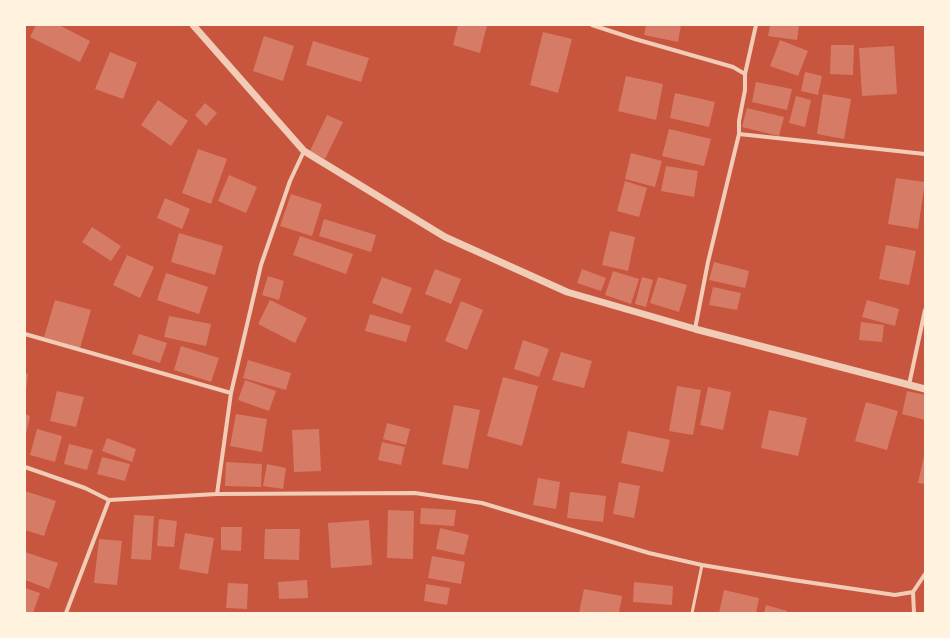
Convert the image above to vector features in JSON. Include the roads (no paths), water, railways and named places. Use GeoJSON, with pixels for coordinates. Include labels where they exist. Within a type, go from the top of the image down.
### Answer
{"type":"FeatureCollection","features":[{"type":"Feature","properties":{"kind":"street"},"geometry":{"type":"LineString","coordinates":[[193,25],[304,151],[452,240],[567,292],[695,329],[925,389]]}},
{"type":"Feature","properties":{"kind":"street"},"geometry":{"type":"LineString","coordinates":[[592,25],[733,67],[745,74]]}},
{"type":"Feature","properties":{"kind":"street"},"geometry":{"type":"LineString","coordinates":[[695,329],[708,262],[739,134],[739,121],[745,90],[745,74],[756,25]]}},
{"type":"Feature","properties":{"kind":"street"},"geometry":{"type":"LineString","coordinates":[[739,134],[925,154]]}},
{"type":"Feature","properties":{"kind":"street"},"geometry":{"type":"LineString","coordinates":[[217,494],[231,392],[261,265],[290,181],[304,151]]}},
{"type":"Feature","properties":{"kind":"street"},"geometry":{"type":"LineString","coordinates":[[909,385],[925,310]]}},
{"type":"Feature","properties":{"kind":"street"},"geometry":{"type":"LineString","coordinates":[[25,334],[231,392]]}},
{"type":"Feature","properties":{"kind":"street"},"geometry":{"type":"LineString","coordinates":[[25,467],[85,488],[109,500],[217,494],[415,493],[482,503],[649,553],[702,565],[895,595],[913,592]]}},
{"type":"Feature","properties":{"kind":"street"},"geometry":{"type":"LineString","coordinates":[[66,613],[109,500]]}},
{"type":"Feature","properties":{"kind":"street"},"geometry":{"type":"LineString","coordinates":[[914,613],[913,592],[925,574]]}},
{"type":"Feature","properties":{"kind":"lane"},"geometry":{"type":"LineString","coordinates":[[692,613],[702,565]]}}]}
